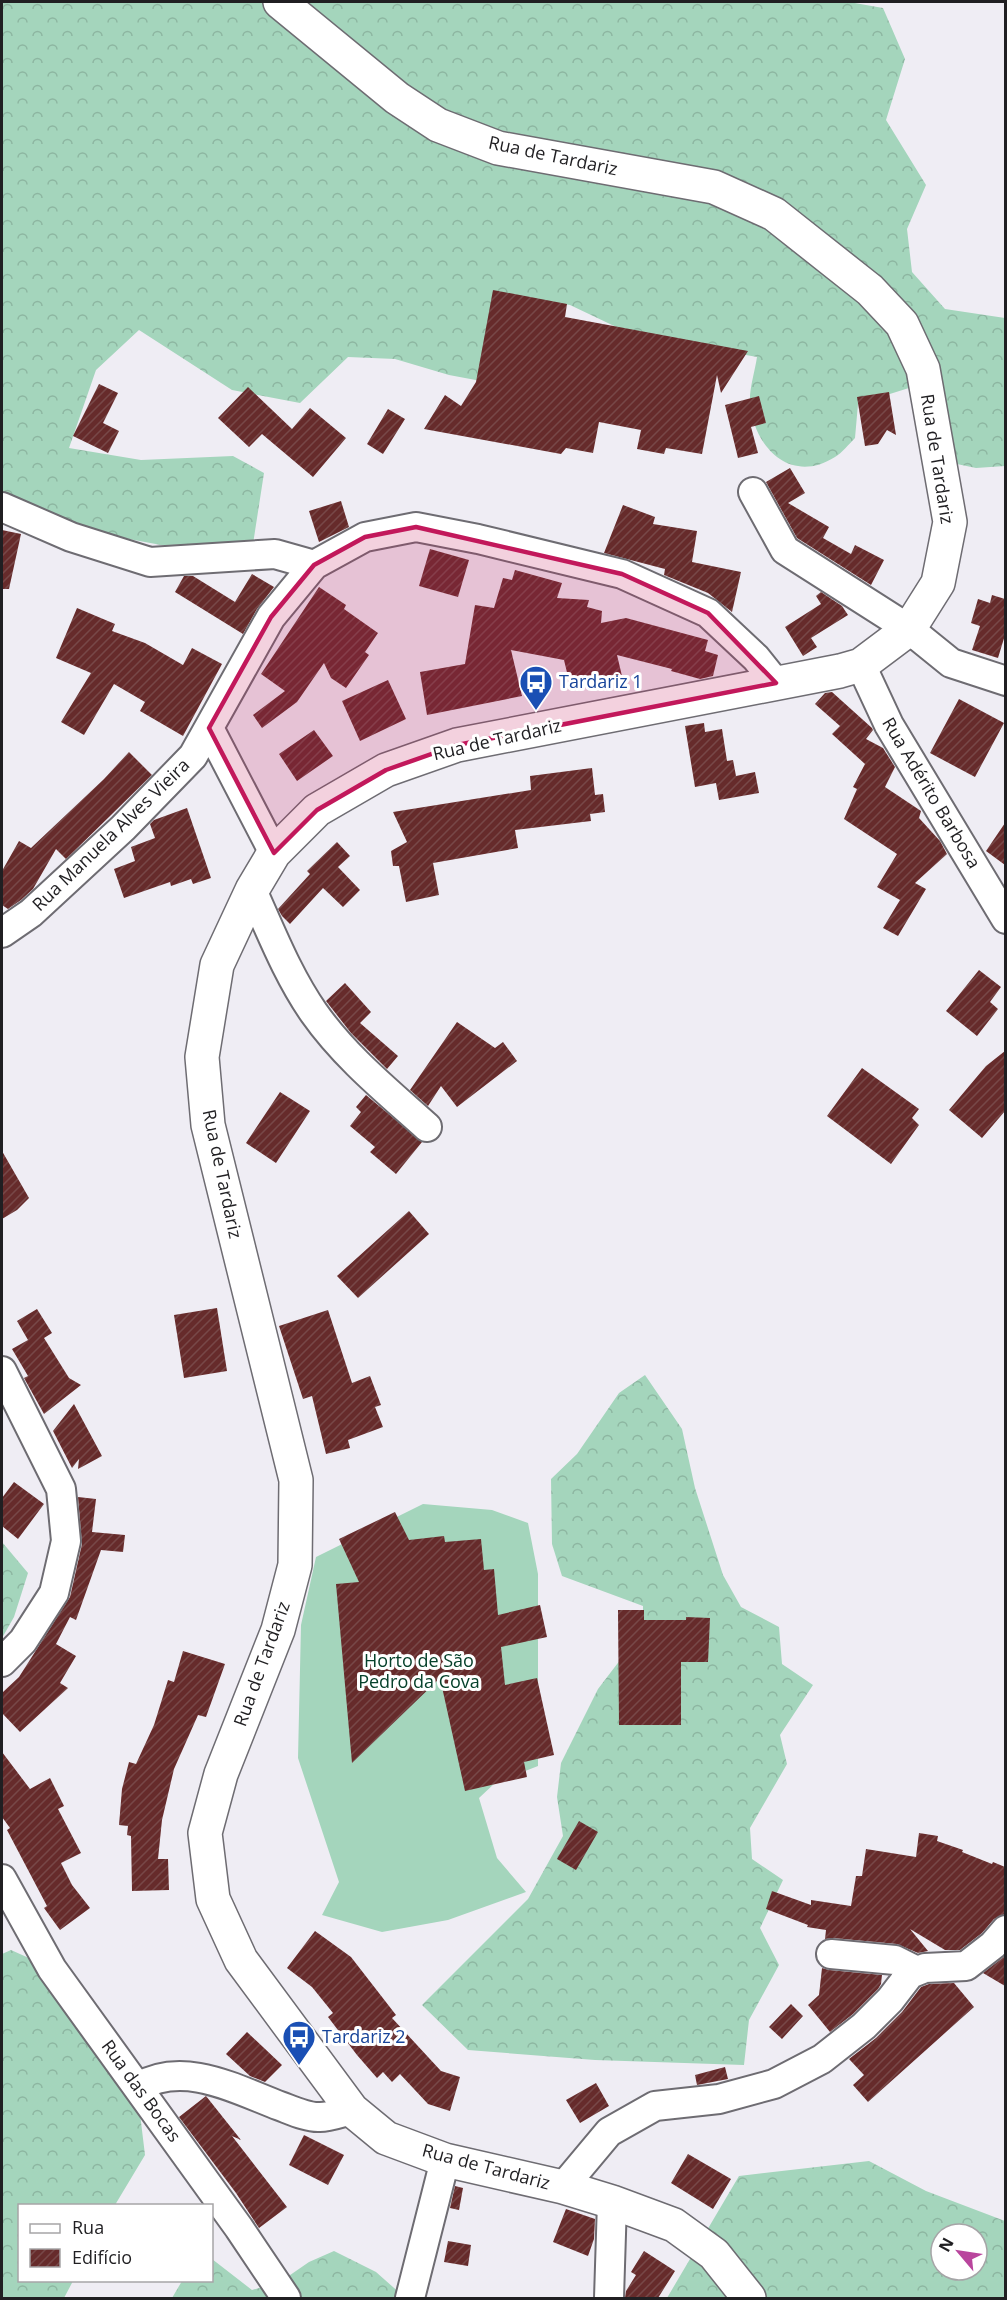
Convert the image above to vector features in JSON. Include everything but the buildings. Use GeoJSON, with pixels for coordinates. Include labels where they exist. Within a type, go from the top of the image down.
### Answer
{"type":"FeatureCollection","features":[{"type":"Feature","properties":{"kind":"main road","name":"Rua de Tardariz"},"geometry":{"type":"LineString","coordinates":[[280,2],[397,98],[438,125],[498,148],[714,187],[774,214],[870,290],[902,324],[923,369],[950,522],[938,583],[909,629],[861,664],[840,671],[457,745],[386,770],[317,810],[274,853],[252,890],[217,965],[202,1057],[208,1125],[296,1480],[295,1565],[278,1630],[221,1774],[205,1833],[213,1899],[241,1960],[352,2110],[386,2138],[445,2160],[563,2187],[674,2225],[714,2254],[749,2298]]}},
{"type":"Feature","properties":{"kind":"street"},"geometry":{"type":"LineString","coordinates":[[753,492],[785,550],[909,629],[951,663],[1005,681]]}},
{"type":"Feature","properties":{"kind":"street"},"geometry":{"type":"LineString","coordinates":[[2,507],[71,537],[150,562],[275,554],[314,566],[365,537],[416,527],[478,539],[622,574],[708,613],[756,658],[776,683]]}},
{"type":"Feature","properties":{"kind":"street","name":"Rua Manuela Alves Vieira"},"geometry":{"type":"LineString","coordinates":[[2,933],[31,913],[123,828],[193,756],[271,617],[314,566]]}},
{"type":"Feature","properties":{"kind":"street","name":"Rua Adérito Barbosa"},"geometry":{"type":"LineString","coordinates":[[861,664],[889,725],[1005,919]]}},
{"type":"Feature","properties":{"kind":"street"},"geometry":{"type":"LineString","coordinates":[[209,728],[274,853]]}},
{"type":"Feature","properties":{"kind":"street"},"geometry":{"type":"LineString","coordinates":[[252,890],[285,963],[314,1012],[351,1059],[427,1127]]}},
{"type":"Feature","properties":{"kind":"street"},"geometry":{"type":"LineString","coordinates":[[2,1371],[61,1489],[66,1541],[54,1593],[23,1641],[2,1662]]}},
{"type":"Feature","properties":{"kind":"street","name":"Rua das Bocas"},"geometry":{"type":"LineString","coordinates":[[2,1879],[52,1969],[239,2228],[286,2298]]}},
{"type":"Feature","properties":{"kind":"street"},"geometry":{"type":"LineString","coordinates":[[563,2187],[609,2132],[655,2106],[719,2099],[774,2084],[822,2059],[864,2026],[890,2000],[910,1974],[925,1968],[966,1966],[993,1945],[1005,1930]]}},
{"type":"Feature","properties":{"kind":"street"},"geometry":{"type":"LineString","coordinates":[[831,1954],[895,1960],[917,1971]]}},
{"type":"Feature","properties":{"kind":"street"},"geometry":{"type":"LineString","coordinates":[[138,2087],[152,2078],[179,2074],[215,2081],[288,2109],[319,2117],[352,2110]]}},
{"type":"Feature","properties":{"kind":"street"},"geometry":{"type":"LineString","coordinates":[[410,2298],[445,2160]]}},
{"type":"Feature","properties":{"kind":"street"},"geometry":{"type":"LineString","coordinates":[[609,2298],[612,2202]]}},
{"type":"Feature","properties":{"kind":"highlighted area"},"geometry":{"type":"Polygon","coordinates":[[[416,527],[622,574],[708,613],[776,683],[457,745],[386,770],[317,810],[274,853],[209,728],[271,617],[314,565],[365,537],[416,527]]]}},
{"type":"Feature","properties":{"kind":"green space"},"geometry":{"type":"Polygon","coordinates":[[[2,2],[849,2],[883,8],[905,59],[886,120],[926,185],[907,229],[912,272],[945,309],[1005,318],[1005,466],[976,468],[952,463],[928,382],[858,404],[855,438],[835,457],[819,465],[804,467],[790,464],[777,457],[767,447],[753,419],[750,398],[757,357],[631,334],[570,305],[496,293],[481,381],[449,375],[395,359],[348,357],[300,403],[232,390],[139,330],[96,370],[69,448],[141,460],[233,456],[264,473],[253,544],[161,545],[86,531],[2,502],[2,2]]]}},
{"type":"Feature","properties":{"kind":"green space"},"geometry":{"type":"Polygon","coordinates":[[[645,1375],[682,1429],[695,1488],[723,1575],[741,1607],[779,1627],[782,1664],[813,1685],[780,1735],[787,1764],[750,1828],[752,1859],[783,1880],[760,1928],[779,1965],[749,2020],[744,2065],[595,2060],[468,2050],[422,2005],[528,1899],[563,1836],[557,1797],[561,1763],[598,1689],[643,1630],[643,1606],[562,1576],[552,1544],[551,1479],[577,1454],[619,1393],[645,1375]]]}},
{"type":"Feature","properties":{"kind":"green space","name":"Horto de São Pedro da Cova"},"geometry":{"type":"Polygon","coordinates":[[[423,1504],[492,1510],[528,1523],[538,1574],[538,1766],[495,1783],[479,1798],[497,1858],[526,1892],[448,1920],[382,1932],[322,1915],[339,1882],[298,1758],[301,1625],[316,1557],[423,1504]]]}},
{"type":"Feature","properties":{"kind":"green space"},"geometry":{"type":"Polygon","coordinates":[[[2,1542],[28,1573],[14,1617],[2,1638],[2,1542]]]}},
{"type":"Feature","properties":{"kind":"green space"},"geometry":{"type":"Polygon","coordinates":[[[11,1950],[60,1972],[137,2089],[145,2155],[116,2204],[18,2204],[18,2282],[72,2282],[64,2298],[2,2298],[2,1954],[11,1950]]]}},
{"type":"Feature","properties":{"kind":"green space"},"geometry":{"type":"Polygon","coordinates":[[[869,2161],[926,2191],[1005,2221],[1005,2298],[667,2298],[739,2176],[869,2161]]]}},
{"type":"Feature","properties":{"kind":"green space"},"geometry":{"type":"Polygon","coordinates":[[[334,2251],[376,2272],[402,2295],[400,2298],[172,2298],[181,2282],[213,2282],[213,2260],[252,2290],[280,2282],[309,2262],[334,2251]]]}},
{"type":"Feature","properties":{"kind":"place","name":"Tardariz 1"},"geometry":{"type":"Point","coordinates":[536,711]}},
{"type":"Feature","properties":{"kind":"place","name":"Tardariz 2"},"geometry":{"type":"Point","coordinates":[299,2066]}}]}
